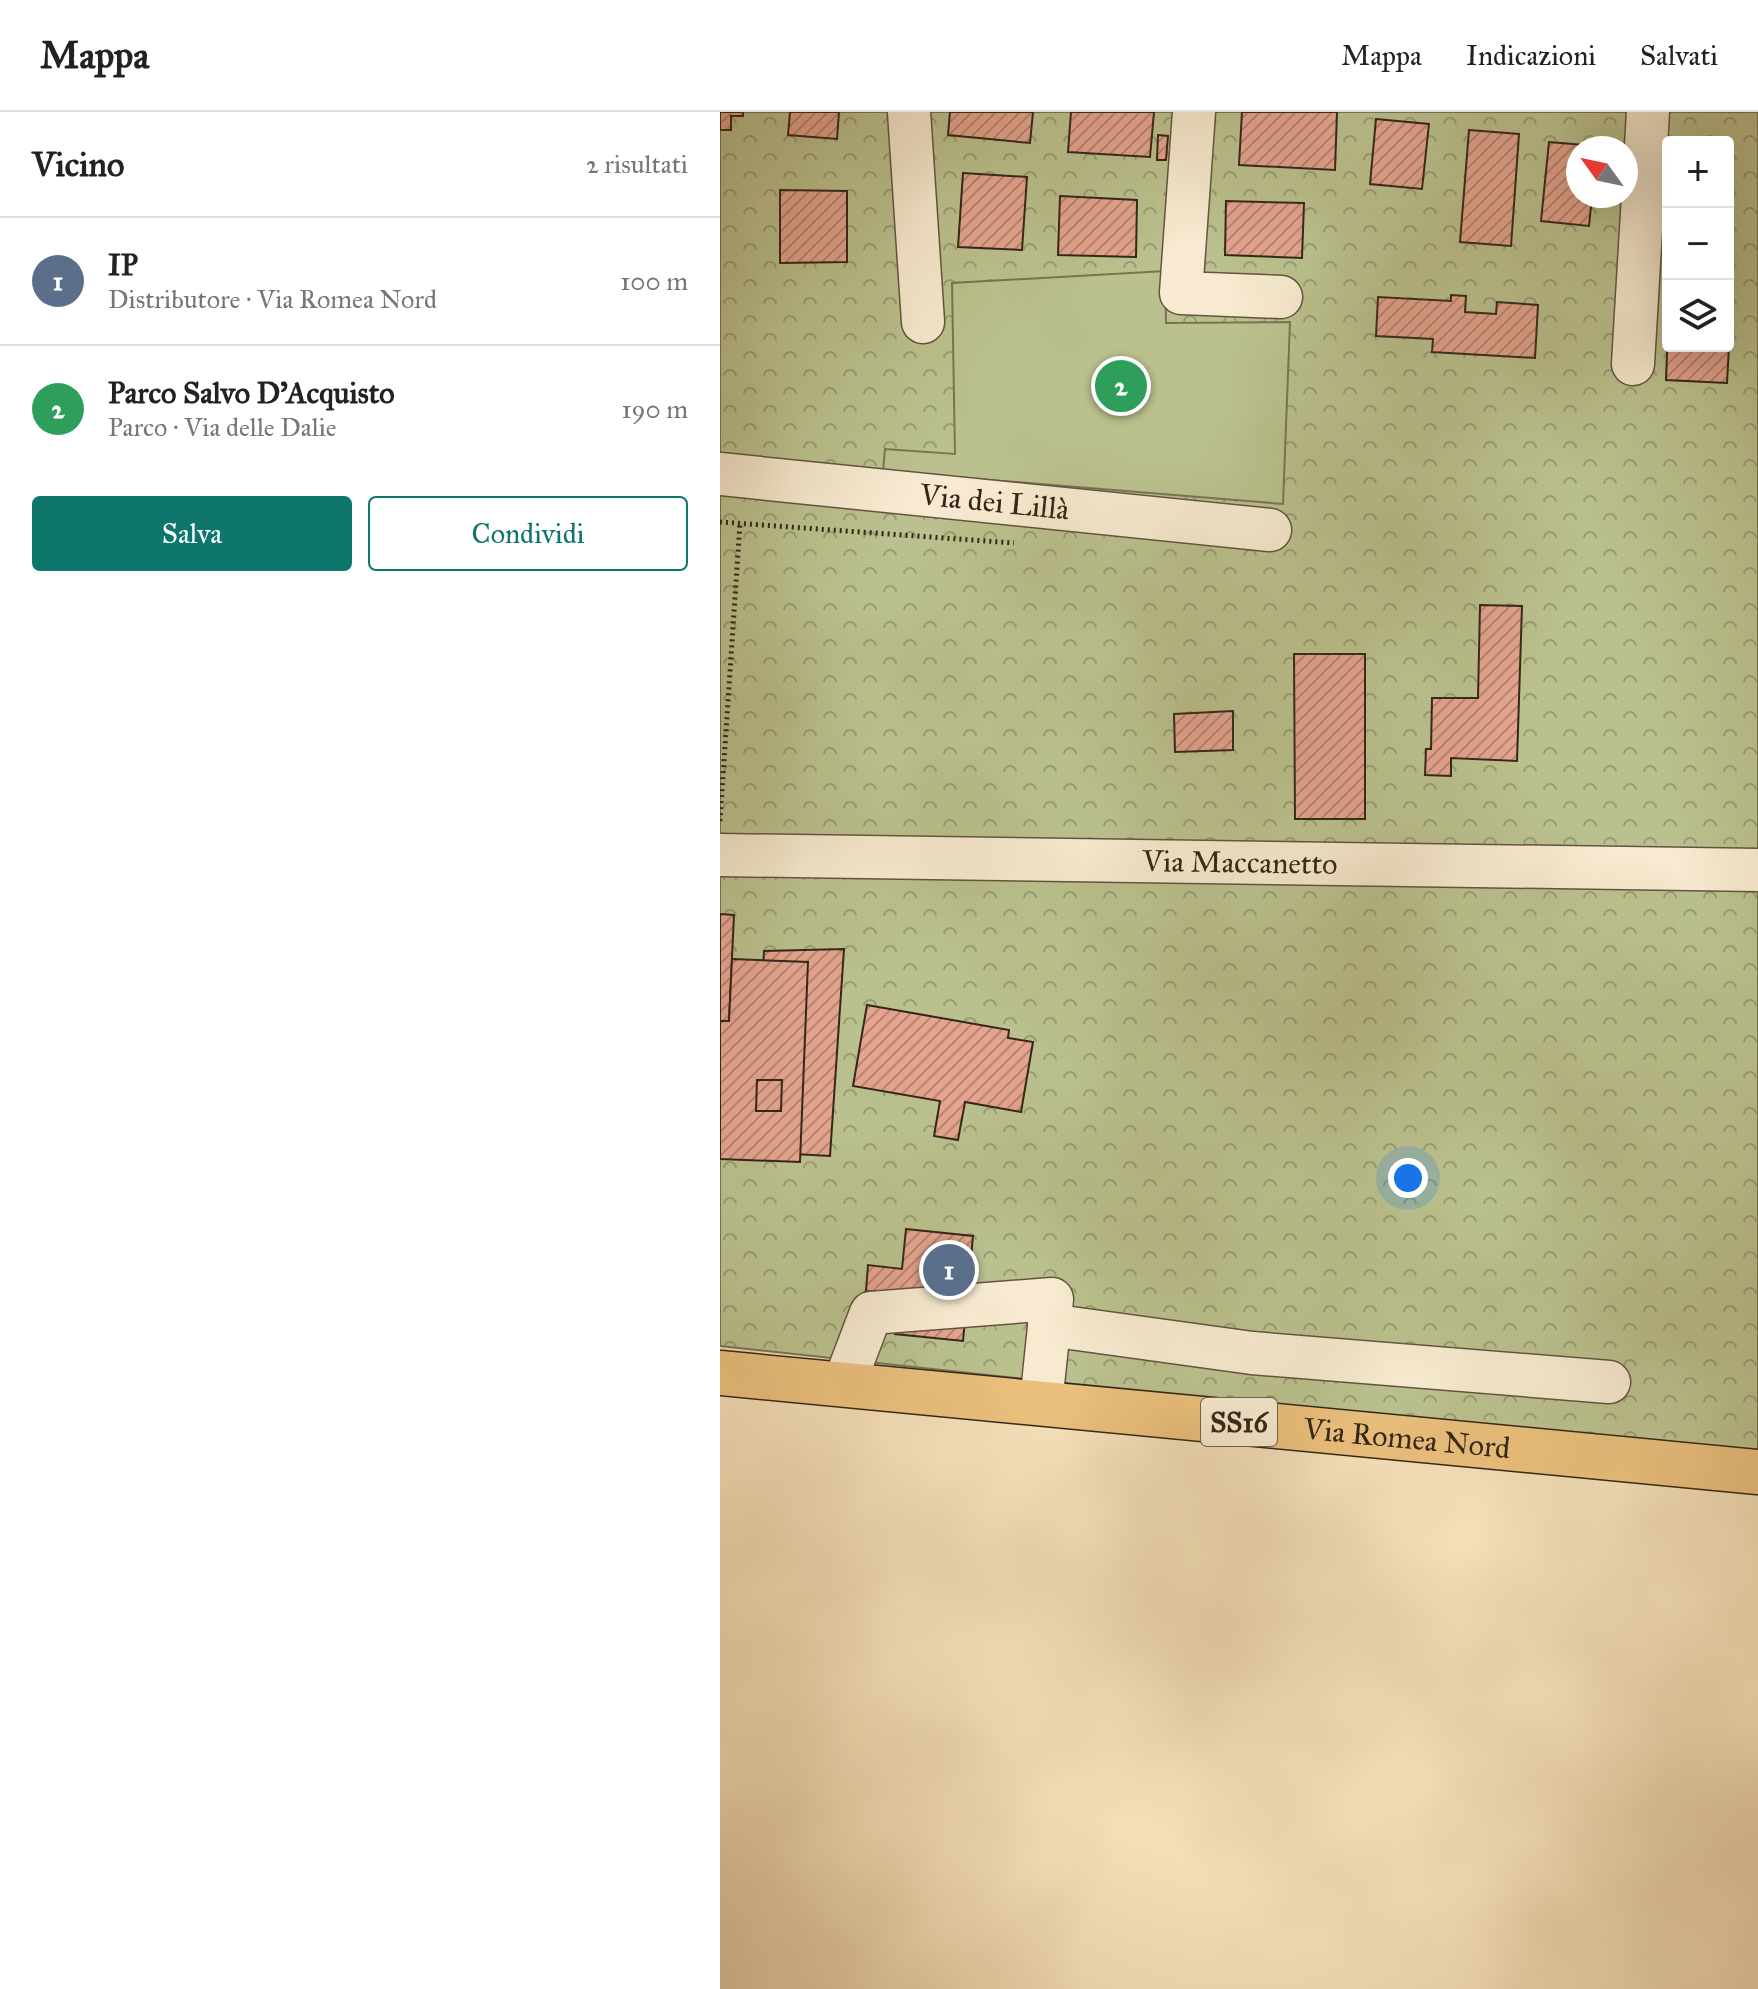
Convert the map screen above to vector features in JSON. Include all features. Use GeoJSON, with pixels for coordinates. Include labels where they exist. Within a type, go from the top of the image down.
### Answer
{"type":"FeatureCollection","features":[{"type":"Feature","properties":{"kind":"main road","name":"Via Romea Nord"},"geometry":{"type":"LineString","coordinates":[[720,1373],[1758,1472]]}},
{"type":"Feature","properties":{"kind":"street"},"geometry":{"type":"LineString","coordinates":[[909,112],[923,322]]}},
{"type":"Feature","properties":{"kind":"street"},"geometry":{"type":"LineString","coordinates":[[1194,112],[1181,293],[1281,297]]}},
{"type":"Feature","properties":{"kind":"street"},"geometry":{"type":"LineString","coordinates":[[1633,364],[1648,112]]}},
{"type":"Feature","properties":{"kind":"street","name":"Via dei Lillà"},"geometry":{"type":"LineString","coordinates":[[720,474],[1270,530]]}},
{"type":"Feature","properties":{"kind":"street","name":"Via Maccanetto"},"geometry":{"type":"LineString","coordinates":[[720,855],[1758,870]]}},
{"type":"Feature","properties":{"kind":"street"},"geometry":{"type":"LineString","coordinates":[[844,1384],[871,1313],[1052,1299],[1041,1403]]}},
{"type":"Feature","properties":{"kind":"street"},"geometry":{"type":"LineString","coordinates":[[1049,1325],[1252,1353],[1609,1382]]}},
{"type":"Feature","properties":{"kind":"path"},"geometry":{"type":"LineString","coordinates":[[720,522],[1018,543]]}},
{"type":"Feature","properties":{"kind":"path"},"geometry":{"type":"LineString","coordinates":[[720,822],[740,523]]}},
{"type":"Feature","properties":{"kind":"green space"},"geometry":{"type":"Polygon","coordinates":[[[720,112],[1758,112],[1758,1458],[720,1346],[720,112]]]}},
{"type":"Feature","properties":{"kind":"green space"},"geometry":{"type":"Polygon","coordinates":[[[1165,271],[1166,323],[1290,322],[1283,504],[883,471],[885,449],[955,454],[952,283],[1165,271]]]}},
{"type":"Feature","properties":{"kind":"building"},"geometry":{"type":"Polygon","coordinates":[[[720,112],[743,112],[743,116],[731,116],[731,130],[720,130],[720,112]]]}},
{"type":"Feature","properties":{"kind":"building"},"geometry":{"type":"Polygon","coordinates":[[[790,112],[839,112],[837,139],[788,135],[790,112]]]}},
{"type":"Feature","properties":{"kind":"building"},"geometry":{"type":"Polygon","coordinates":[[[950,112],[1033,112],[1030,143],[948,135],[950,112]]]}},
{"type":"Feature","properties":{"kind":"building"},"geometry":{"type":"Polygon","coordinates":[[[1071,112],[1154,112],[1150,157],[1068,152],[1071,112]]]}},
{"type":"Feature","properties":{"kind":"building"},"geometry":{"type":"Polygon","coordinates":[[[1242,112],[1337,112],[1335,170],[1239,165],[1242,112]]]}},
{"type":"Feature","properties":{"kind":"building"},"geometry":{"type":"Polygon","coordinates":[[[1376,119],[1429,124],[1422,189],[1370,184],[1376,119]]]}},
{"type":"Feature","properties":{"kind":"building"},"geometry":{"type":"Polygon","coordinates":[[[1469,130],[1519,134],[1511,246],[1460,242],[1469,130]]]}},
{"type":"Feature","properties":{"kind":"building"},"geometry":{"type":"Polygon","coordinates":[[[1158,135],[1168,136],[1166,160],[1157,160],[1158,135]]]}},
{"type":"Feature","properties":{"kind":"building"},"geometry":{"type":"Polygon","coordinates":[[[1549,142],[1566,143],[1566,208],[1591,208],[1589,226],[1541,221],[1549,142]]]}},
{"type":"Feature","properties":{"kind":"building"},"geometry":{"type":"Polygon","coordinates":[[[963,173],[1027,177],[1022,250],[958,247],[963,173]]]}},
{"type":"Feature","properties":{"kind":"building"},"geometry":{"type":"Polygon","coordinates":[[[780,190],[847,191],[847,262],[780,263],[780,190]]]}},
{"type":"Feature","properties":{"kind":"building"},"geometry":{"type":"Polygon","coordinates":[[[1060,196],[1137,200],[1136,257],[1058,255],[1060,196]]]}},
{"type":"Feature","properties":{"kind":"building"},"geometry":{"type":"Polygon","coordinates":[[[1226,201],[1304,203],[1302,258],[1225,255],[1226,201]]]}},
{"type":"Feature","properties":{"kind":"building"},"geometry":{"type":"Polygon","coordinates":[[[1451,295],[1466,296],[1465,312],[1496,314],[1497,302],[1538,305],[1535,358],[1432,352],[1433,339],[1376,336],[1378,297],[1451,301],[1451,295]]]}},
{"type":"Feature","properties":{"kind":"building"},"geometry":{"type":"Polygon","coordinates":[[[1667,352],[1729,352],[1727,383],[1666,380],[1667,352]]]}},
{"type":"Feature","properties":{"kind":"building"},"geometry":{"type":"Polygon","coordinates":[[[1480,605],[1522,606],[1517,761],[1451,758],[1451,776],[1425,775],[1426,749],[1431,749],[1432,698],[1478,698],[1480,605]]]}},
{"type":"Feature","properties":{"kind":"building"},"geometry":{"type":"Polygon","coordinates":[[[1294,654],[1365,654],[1365,819],[1295,819],[1294,654]]]}},
{"type":"Feature","properties":{"kind":"building"},"geometry":{"type":"Polygon","coordinates":[[[1233,711],[1233,750],[1175,752],[1174,714],[1233,711]]]}},
{"type":"Feature","properties":{"kind":"building"},"geometry":{"type":"Polygon","coordinates":[[[720,914],[734,915],[729,1021],[720,1021],[720,914]]]}},
{"type":"Feature","properties":{"kind":"building"},"geometry":{"type":"Polygon","coordinates":[[[844,949],[830,1156],[720,1150],[720,1096],[732,1087],[738,1006],[761,1007],[764,951],[844,949]]]}},
{"type":"Feature","properties":{"kind":"building"},"geometry":{"type":"Polygon","coordinates":[[[732,959],[808,962],[800,1162],[720,1159],[720,1021],[729,1021],[732,959]],[[757,1080],[756,1111],[781,1111],[782,1080],[757,1080]]]}},
{"type":"Feature","properties":{"kind":"building"},"geometry":{"type":"Polygon","coordinates":[[[867,1005],[1009,1030],[1008,1038],[1033,1042],[1021,1112],[965,1102],[958,1140],[934,1136],[940,1101],[853,1086],[867,1005]]]}},
{"type":"Feature","properties":{"kind":"building"},"geometry":{"type":"Polygon","coordinates":[[[906,1229],[973,1236],[963,1341],[895,1334],[899,1294],[866,1291],[868,1265],[902,1269],[906,1229]]]}},
{"type":"Feature","properties":{"kind":"place","name":"Parco Salvo D'Acquisto"},"geometry":{"type":"Point","coordinates":[1121,386]}},
{"type":"Feature","properties":{"kind":"place","name":"IP"},"geometry":{"type":"Point","coordinates":[949,1270]}}]}
